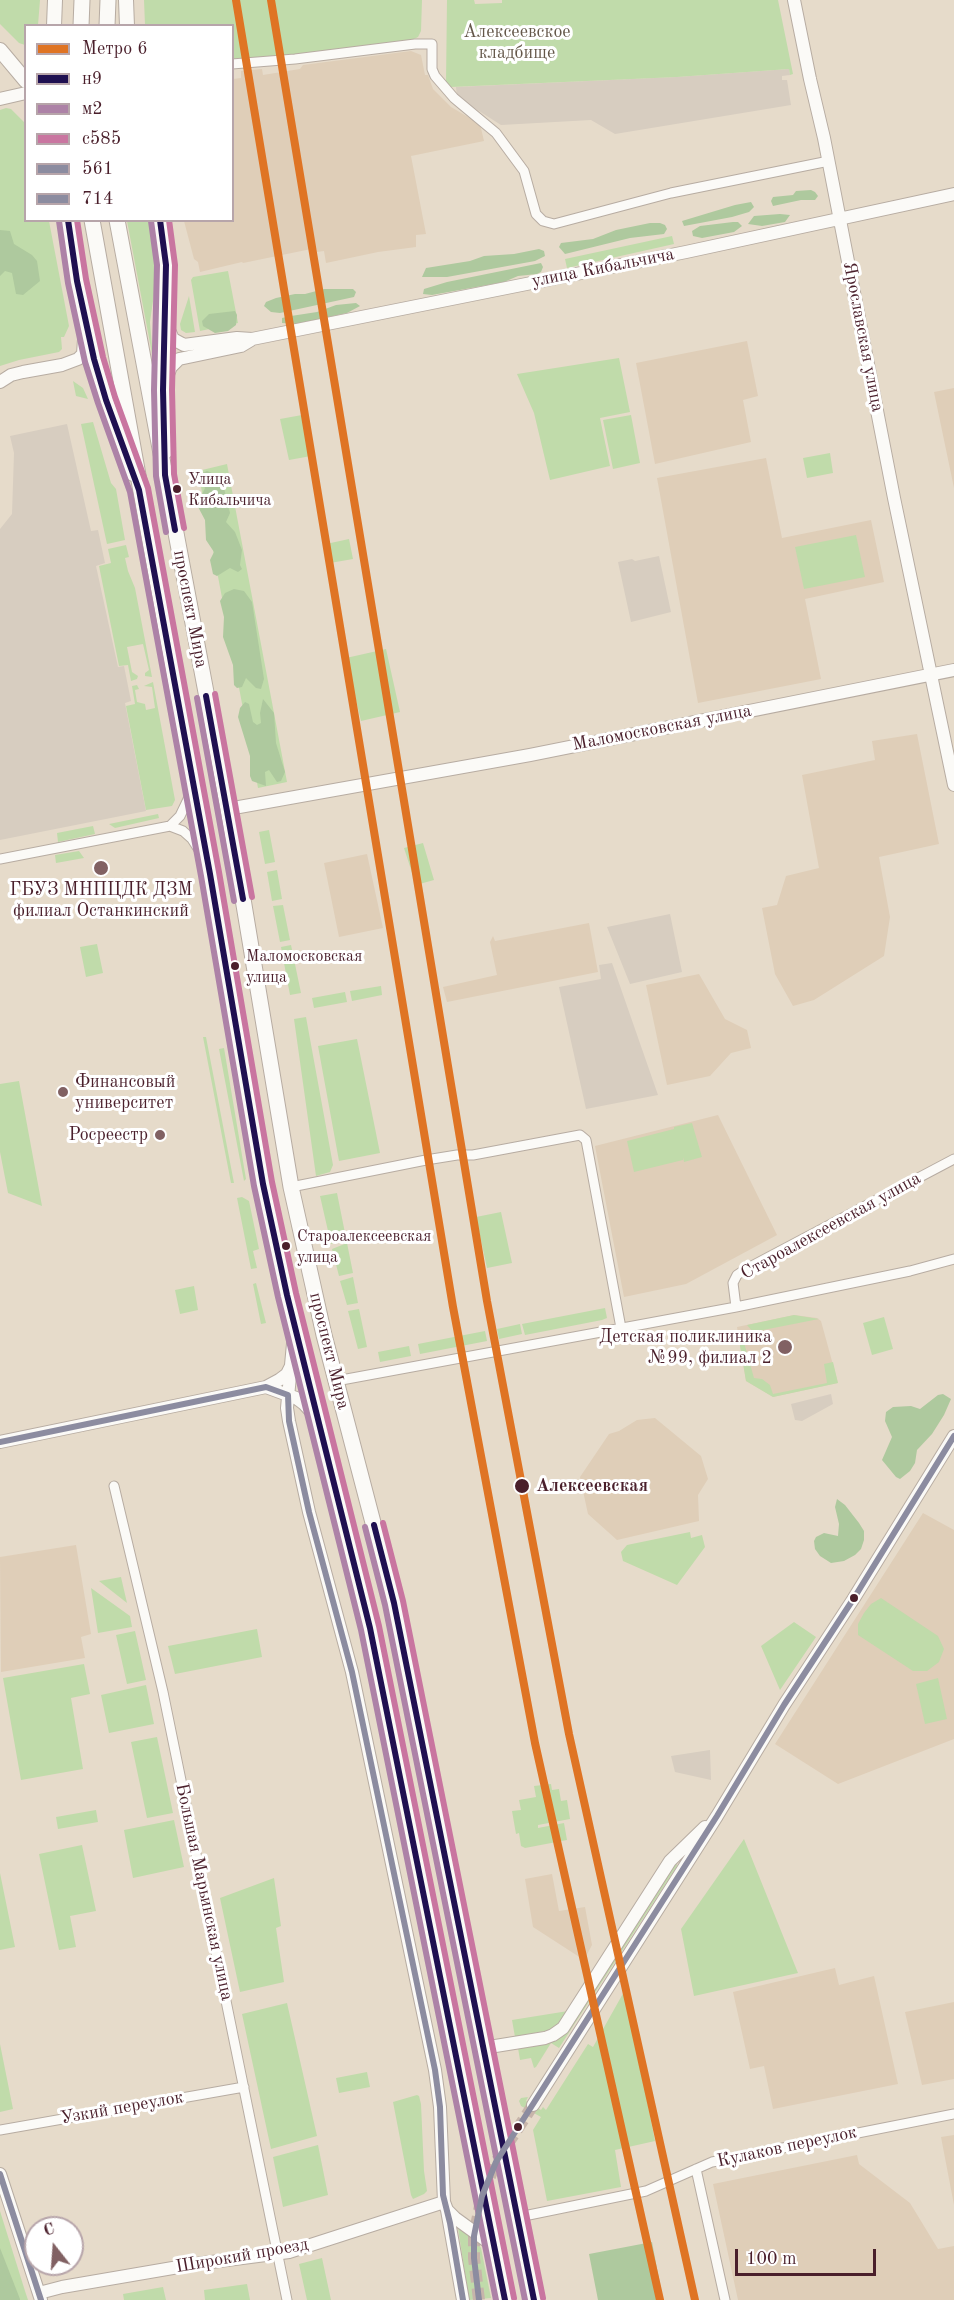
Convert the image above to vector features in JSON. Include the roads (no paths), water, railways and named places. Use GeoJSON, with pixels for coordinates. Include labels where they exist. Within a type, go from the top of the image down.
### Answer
{"type":"FeatureCollection","features":[{"type":"Feature","properties":{"kind":"main road"},"geometry":{"type":"LineString","coordinates":[[81,24],[82,0]]}},
{"type":"Feature","properties":{"kind":"main road"},"geometry":{"type":"LineString","coordinates":[[107,24],[108,0]]}},
{"type":"Feature","properties":{"kind":"main road"},"geometry":{"type":"LineString","coordinates":[[5,55],[24,66]]}},
{"type":"Feature","properties":{"kind":"main road"},"geometry":{"type":"LineString","coordinates":[[5,55],[24,79]]}},
{"type":"Feature","properties":{"kind":"main road"},"geometry":{"type":"LineString","coordinates":[[68,222],[77,281],[106,400],[140,490]]}},
{"type":"Feature","properties":{"kind":"main road","name":"проспект Мира"},"geometry":{"type":"LineString","coordinates":[[117,222],[228,809],[291,1187],[336,1382],[394,1603],[534,2300]]}},
{"type":"Feature","properties":{"kind":"main road"},"geometry":{"type":"LineString","coordinates":[[160,222],[166,265],[163,390],[165,475]]}},
{"type":"Feature","properties":{"kind":"main road","name":"проспект Мира"},"geometry":{"type":"LineString","coordinates":[[92,223],[194,784],[263,1184],[295,1326],[370,1628],[448,2026],[505,2300]]}},
{"type":"Feature","properties":{"kind":"street","name":"Ярославская улица"},"geometry":{"type":"LineString","coordinates":[[794,0],[829,160],[894,498],[954,785]]}},
{"type":"Feature","properties":{"kind":"street"},"geometry":{"type":"LineString","coordinates":[[234,64],[432,44],[432,69],[435,76],[454,98],[496,133],[524,171],[536,214],[543,221],[554,224],[671,193],[829,160]]}},
{"type":"Feature","properties":{"kind":"street"},"geometry":{"type":"LineString","coordinates":[[0,99],[24,93]]}},
{"type":"Feature","properties":{"kind":"street","name":"улица Кибальчича"},"geometry":{"type":"LineString","coordinates":[[165,313],[169,332],[181,345],[192,346],[240,338],[252,339],[686,252],[954,194]]}},
{"type":"Feature","properties":{"kind":"street"},"geometry":{"type":"LineString","coordinates":[[0,382],[17,374],[78,360],[83,351],[86,321]]}},
{"type":"Feature","properties":{"kind":"street","name":"улица Кибальчича"},"geometry":{"type":"LineString","coordinates":[[163,390],[169,370],[179,360],[241,346],[252,339]]}},
{"type":"Feature","properties":{"kind":"street","name":"Маломосковская улица"},"geometry":{"type":"LineString","coordinates":[[228,809],[530,755],[954,670]]}},
{"type":"Feature","properties":{"kind":"street"},"geometry":{"type":"LineString","coordinates":[[170,826],[186,808],[194,784]]}},
{"type":"Feature","properties":{"kind":"street"},"geometry":{"type":"LineString","coordinates":[[0,859],[170,826],[183,831],[192,838],[210,874]]}},
{"type":"Feature","properties":{"kind":"street"},"geometry":{"type":"LineString","coordinates":[[291,1187],[426,1160],[472,1155],[576,1135],[584,1137],[621,1328]]}},
{"type":"Feature","properties":{"kind":"street","name":"Староалексеевская улица"},"geometry":{"type":"LineString","coordinates":[[736,1307],[733,1283],[737,1275],[954,1159]]}},
{"type":"Feature","properties":{"kind":"street"},"geometry":{"type":"LineString","coordinates":[[336,1382],[736,1307],[910,1271],[954,1259]]}},
{"type":"Feature","properties":{"kind":"street"},"geometry":{"type":"LineString","coordinates":[[295,1326],[288,1395],[289,1421],[309,1512],[352,1672],[435,2070],[440,2107],[440,2155],[446,2206],[463,2300]]}},
{"type":"Feature","properties":{"kind":"street"},"geometry":{"type":"LineString","coordinates":[[0,1442],[266,1387],[287,1374],[291,1366]]}},
{"type":"Feature","properties":{"kind":"street"},"geometry":{"type":"LineString","coordinates":[[266,1387],[304,1404],[318,1420]]}},
{"type":"Feature","properties":{"kind":"street"},"geometry":{"type":"LineString","coordinates":[[533,2105],[717,1816],[784,1705],[854,1598],[954,1436]]}},
{"type":"Feature","properties":{"kind":"street","name":"Большая Марьинская улица"},"geometry":{"type":"LineString","coordinates":[[114,1486],[164,1700],[287,2300]]}},
{"type":"Feature","properties":{"kind":"street"},"geometry":{"type":"LineString","coordinates":[[483,2048],[545,2038],[560,2030],[670,1860],[717,1816]]}},
{"type":"Feature","properties":{"kind":"street","name":"Узкий переулок"},"geometry":{"type":"LineString","coordinates":[[0,2130],[244,2088]]}},
{"type":"Feature","properties":{"kind":"street","name":"Кулаков переулок"},"geometry":{"type":"LineString","coordinates":[[519,2217],[646,2191],[720,2160],[954,2114]]}},
{"type":"Feature","properties":{"kind":"street"},"geometry":{"type":"LineString","coordinates":[[696,2169],[725,2300]]}},
{"type":"Feature","properties":{"kind":"street"},"geometry":{"type":"LineString","coordinates":[[0,2174],[40,2297]]}},
{"type":"Feature","properties":{"kind":"street"},"geometry":{"type":"LineString","coordinates":[[446,2206],[495,2247]]}},
{"type":"Feature","properties":{"kind":"street","name":"Широкий проезд"},"geometry":{"type":"LineString","coordinates":[[40,2297],[62,2287],[196,2264],[278,2254],[446,2206]]}},
{"type":"Feature","properties":{"kind":"tunnel"},"geometry":{"type":"LineString","coordinates":[[479,2300],[474,2236],[482,2196],[496,2162],[533,2105]]}},
{"type":"Feature","properties":{"kind":"metro line","name":"6"},"geometry":{"type":"LineString","coordinates":[[236,0],[453,1307],[535,1743],[660,2300]]}},
{"type":"Feature","properties":{"kind":"metro line","name":"6"},"geometry":{"type":"LineString","coordinates":[[271,0],[487,1301],[569,1734],[695,2300]]}},
{"type":"Feature","properties":{"kind":"place","name":"Улица Кибальчича"},"geometry":{"type":"Point","coordinates":[177,489]}},
{"type":"Feature","properties":{"kind":"place","name":"ГБУЗ МНПЦДК ДЗМ филиал Останкинский"},"geometry":{"type":"Point","coordinates":[101,868]}},
{"type":"Feature","properties":{"kind":"place","name":"Маломосковская улица"},"geometry":{"type":"Point","coordinates":[235,966]}},
{"type":"Feature","properties":{"kind":"place","name":"Финансовый университет"},"geometry":{"type":"Point","coordinates":[63,1092]}},
{"type":"Feature","properties":{"kind":"place","name":"Росреестр"},"geometry":{"type":"Point","coordinates":[160,1135]}},
{"type":"Feature","properties":{"kind":"place","name":"Староалексеевская улица"},"geometry":{"type":"Point","coordinates":[286,1246]}},
{"type":"Feature","properties":{"kind":"place","name":"Детская поликлиника №99, филиал 2"},"geometry":{"type":"Point","coordinates":[785,1347]}},
{"type":"Feature","properties":{"kind":"place","name":"Алексеевская"},"geometry":{"type":"Point","coordinates":[522,1486]}},
{"type":"Feature","properties":{"kind":"park label","name":"Алексеевское кладбище"},"geometry":{"type":"Point","coordinates":[517,42]}}]}
